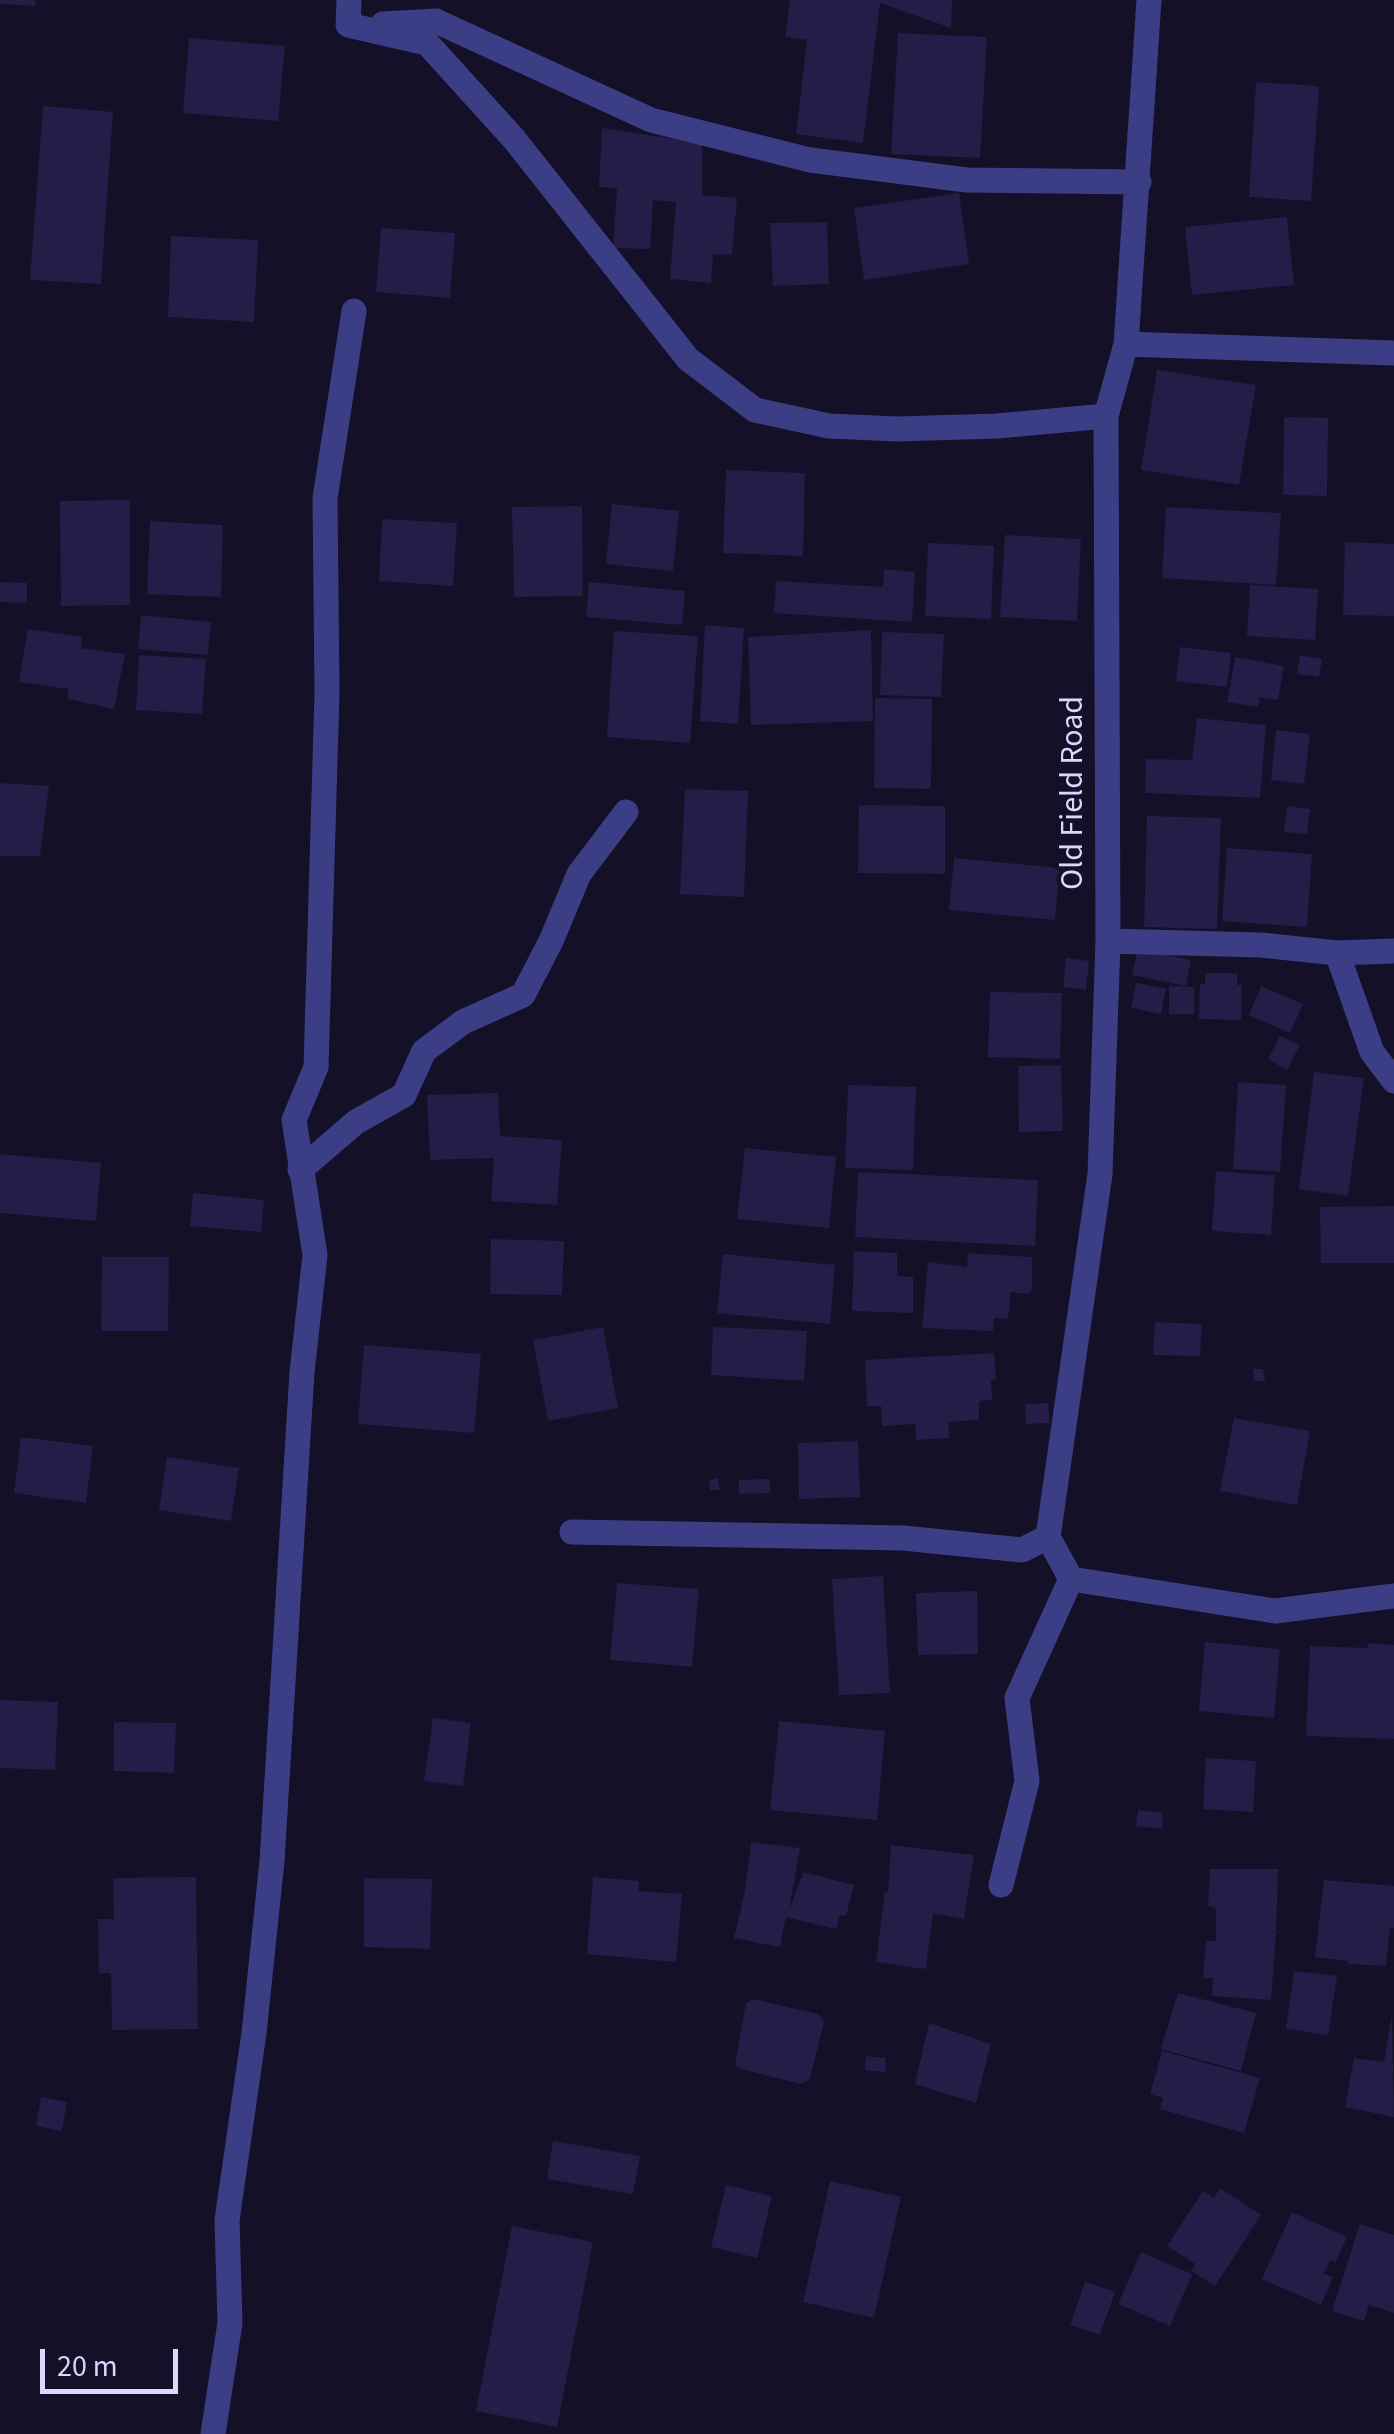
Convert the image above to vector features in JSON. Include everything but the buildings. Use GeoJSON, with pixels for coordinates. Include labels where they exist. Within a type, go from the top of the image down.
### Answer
{"type":"FeatureCollection","features":[{"type":"Feature","properties":{"kind":"street","name":"Old Field Road"},"geometry":{"type":"LineString","coordinates":[[1048,1537],[1100,1174],[1108,941],[1106,416],[1126,344],[1148,0]]}},
{"type":"Feature","properties":{"kind":"street"},"geometry":{"type":"LineString","coordinates":[[348,13],[436,22],[650,120],[810,160],[967,180],[1139,182]]}},
{"type":"Feature","properties":{"kind":"street"},"geometry":{"type":"LineString","coordinates":[[348,13],[427,44],[514,139],[688,359],[755,410],[828,426],[898,428],[997,426],[1106,416]]}},
{"type":"Feature","properties":{"kind":"street"},"geometry":{"type":"LineString","coordinates":[[213,2434],[230,2323],[227,2220],[254,2033],[272,1861],[302,1372],[315,1255],[294,1120],[316,1066],[326,729],[325,498],[354,311]]}},
{"type":"Feature","properties":{"kind":"street"},"geometry":{"type":"LineString","coordinates":[[1126,344],[1394,353]]}},
{"type":"Feature","properties":{"kind":"street"},"geometry":{"type":"LineString","coordinates":[[300,1170],[356,1122],[404,1095],[424,1051],[463,1022],[523,995],[552,941],[579,874],[626,812]]}},
{"type":"Feature","properties":{"kind":"street"},"geometry":{"type":"LineString","coordinates":[[1108,941],[1338,953],[1394,951]]}},
{"type":"Feature","properties":{"kind":"street"},"geometry":{"type":"LineString","coordinates":[[1338,953],[1372,1052],[1394,1081]]}},
{"type":"Feature","properties":{"kind":"street"},"geometry":{"type":"LineString","coordinates":[[572,1532],[903,1538],[1022,1550],[1048,1537],[1071,1579]]}},
{"type":"Feature","properties":{"kind":"street"},"geometry":{"type":"LineString","coordinates":[[1071,1579],[1275,1611],[1394,1596]]}},
{"type":"Feature","properties":{"kind":"street"},"geometry":{"type":"LineString","coordinates":[[1001,1886],[1027,1781],[1017,1698],[1071,1579]]}}]}
